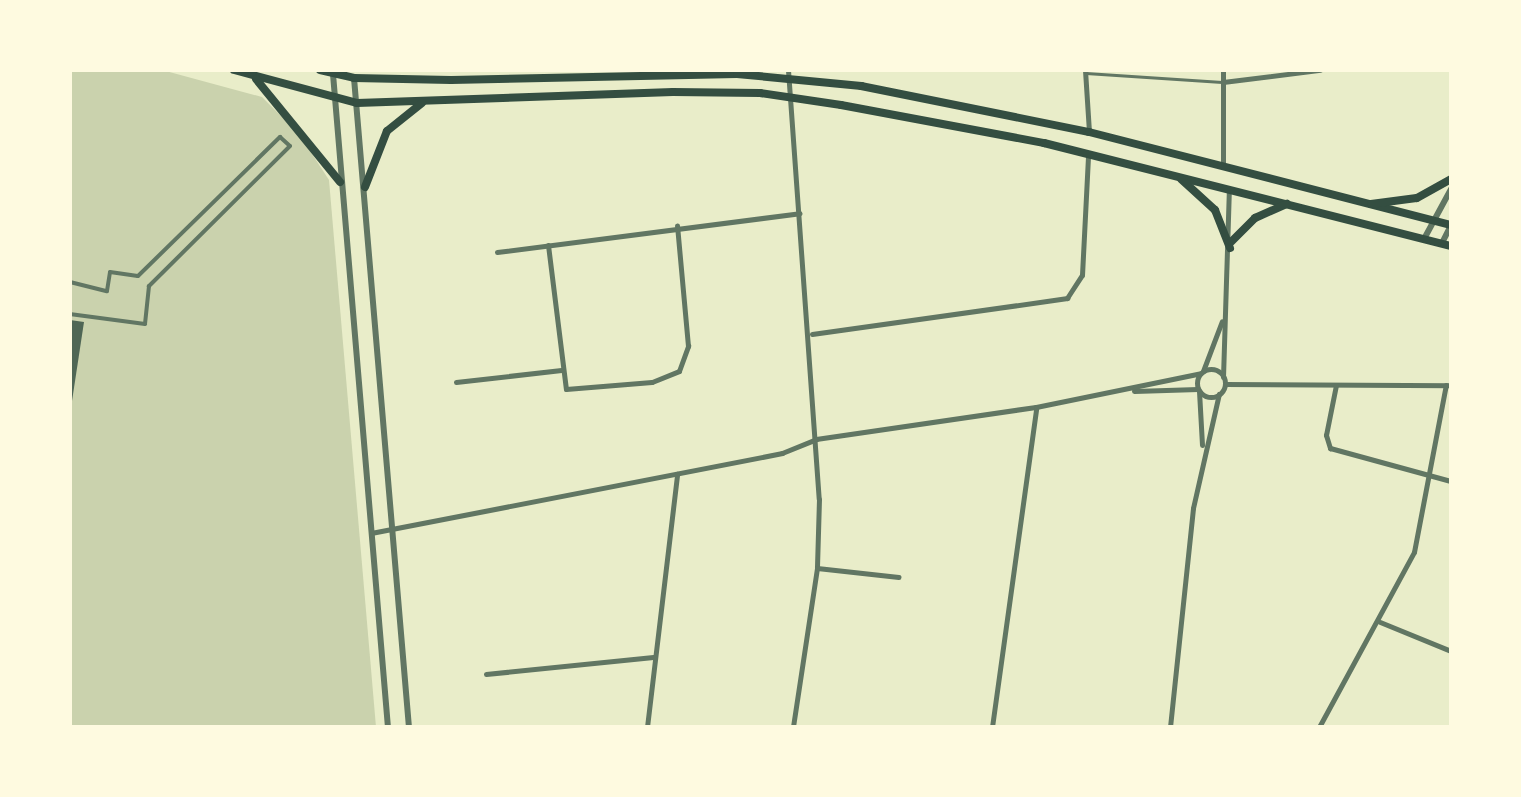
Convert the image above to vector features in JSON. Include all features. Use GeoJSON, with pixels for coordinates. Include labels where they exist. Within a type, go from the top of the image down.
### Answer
{"type":"FeatureCollection","features":[{"type":"Feature","properties":{"kind":"main road"},"geometry":{"type":"LineString","coordinates":[[234,70],[356,103],[674,92],[790,99],[920,116],[1446,245]]}},
{"type":"Feature","properties":{"kind":"main road"},"geometry":{"type":"LineString","coordinates":[[320,70],[354,78],[788,74],[1089,132],[1355,204],[1451,225]]}},
{"type":"Feature","properties":{"kind":"main road"},"geometry":{"type":"LineString","coordinates":[[256,79],[340,182]]}},
{"type":"Feature","properties":{"kind":"main road"},"geometry":{"type":"LineString","coordinates":[[365,187],[387,131],[422,102]]}},
{"type":"Feature","properties":{"kind":"main road"},"geometry":{"type":"LineString","coordinates":[[1178,177],[1214,210],[1231,245],[1255,218],[1287,204]]}},
{"type":"Feature","properties":{"kind":"main road"},"geometry":{"type":"LineString","coordinates":[[1355,204],[1417,198],[1451,179]]}},
{"type":"Feature","properties":{"kind":"street"},"geometry":{"type":"LineString","coordinates":[[1222,70],[1223,167]]}},
{"type":"Feature","properties":{"kind":"street"},"geometry":{"type":"LineString","coordinates":[[1224,82],[1320,70]]}},
{"type":"Feature","properties":{"kind":"street"},"geometry":{"type":"LineString","coordinates":[[1086,72],[1089,132]]}},
{"type":"Feature","properties":{"kind":"street"},"geometry":{"type":"LineString","coordinates":[[333,74],[388,727]]}},
{"type":"Feature","properties":{"kind":"street"},"geometry":{"type":"LineString","coordinates":[[788,74],[811,334],[816,439],[817,568],[794,727]]}},
{"type":"Feature","properties":{"kind":"street"},"geometry":{"type":"LineString","coordinates":[[354,78],[409,727]]}},
{"type":"Feature","properties":{"kind":"street"},"geometry":{"type":"LineString","coordinates":[[70,282],[107,291],[110,272],[138,276],[280,137],[290,146],[149,286],[144,324],[70,314]]}},
{"type":"Feature","properties":{"kind":"street"},"geometry":{"type":"LineString","coordinates":[[811,334],[1067,298],[1082,275],[1088,155]]}},
{"type":"Feature","properties":{"kind":"street"},"geometry":{"type":"LineString","coordinates":[[1424,239],[1451,189]]}},
{"type":"Feature","properties":{"kind":"street"},"geometry":{"type":"LineString","coordinates":[[1170,727],[1202,452],[1224,380],[1231,245],[1229,190]]}},
{"type":"Feature","properties":{"kind":"street"},"geometry":{"type":"LineString","coordinates":[[498,252],[677,225],[800,213]]}},
{"type":"Feature","properties":{"kind":"street"},"geometry":{"type":"LineString","coordinates":[[548,245],[566,388],[575,393],[652,382],[679,371],[688,346],[677,225]]}},
{"type":"Feature","properties":{"kind":"street"},"geometry":{"type":"LineString","coordinates":[[1446,245],[1451,225]]}},
{"type":"Feature","properties":{"kind":"street"},"geometry":{"type":"LineString","coordinates":[[1202,452],[1198,390],[1225,314]]}},
{"type":"Feature","properties":{"kind":"street"},"geometry":{"type":"LineString","coordinates":[[371,534],[782,453],[816,439],[1036,407],[1126,391],[1214,369],[1224,380],[1448,385],[1414,552],[1380,622],[1320,727]]}},
{"type":"Feature","properties":{"kind":"street"},"geometry":{"type":"LineString","coordinates":[[456,382],[561,370]]}},
{"type":"Feature","properties":{"kind":"street"},"geometry":{"type":"LineString","coordinates":[[1336,385],[1326,436],[1330,448],[1451,481]]}},
{"type":"Feature","properties":{"kind":"street"},"geometry":{"type":"LineString","coordinates":[[1126,391],[1198,390],[1218,394]]}},
{"type":"Feature","properties":{"kind":"street"},"geometry":{"type":"LineString","coordinates":[[992,727],[1009,566],[1036,407]]}},
{"type":"Feature","properties":{"kind":"street"},"geometry":{"type":"LineString","coordinates":[[647,727],[677,474]]}},
{"type":"Feature","properties":{"kind":"street"},"geometry":{"type":"LineString","coordinates":[[817,568],[899,577]]}},
{"type":"Feature","properties":{"kind":"street"},"geometry":{"type":"LineString","coordinates":[[1380,622],[1451,650]]}},
{"type":"Feature","properties":{"kind":"street"},"geometry":{"type":"LineString","coordinates":[[486,674],[654,657]]}},
{"type":"Feature","properties":{"kind":"lane"},"geometry":{"type":"LineString","coordinates":[[1086,72],[1224,82]]}},
{"type":"Feature","properties":{"kind":"green space"},"geometry":{"type":"Polygon","coordinates":[[[70,70],[162,70],[262,97],[299,134],[329,180],[376,727],[70,727],[70,70]]]}},
{"type":"Feature","properties":{"kind":"building"},"geometry":{"type":"Polygon","coordinates":[[[70,320],[84,322],[72,401],[70,401],[70,320]]]}}]}
